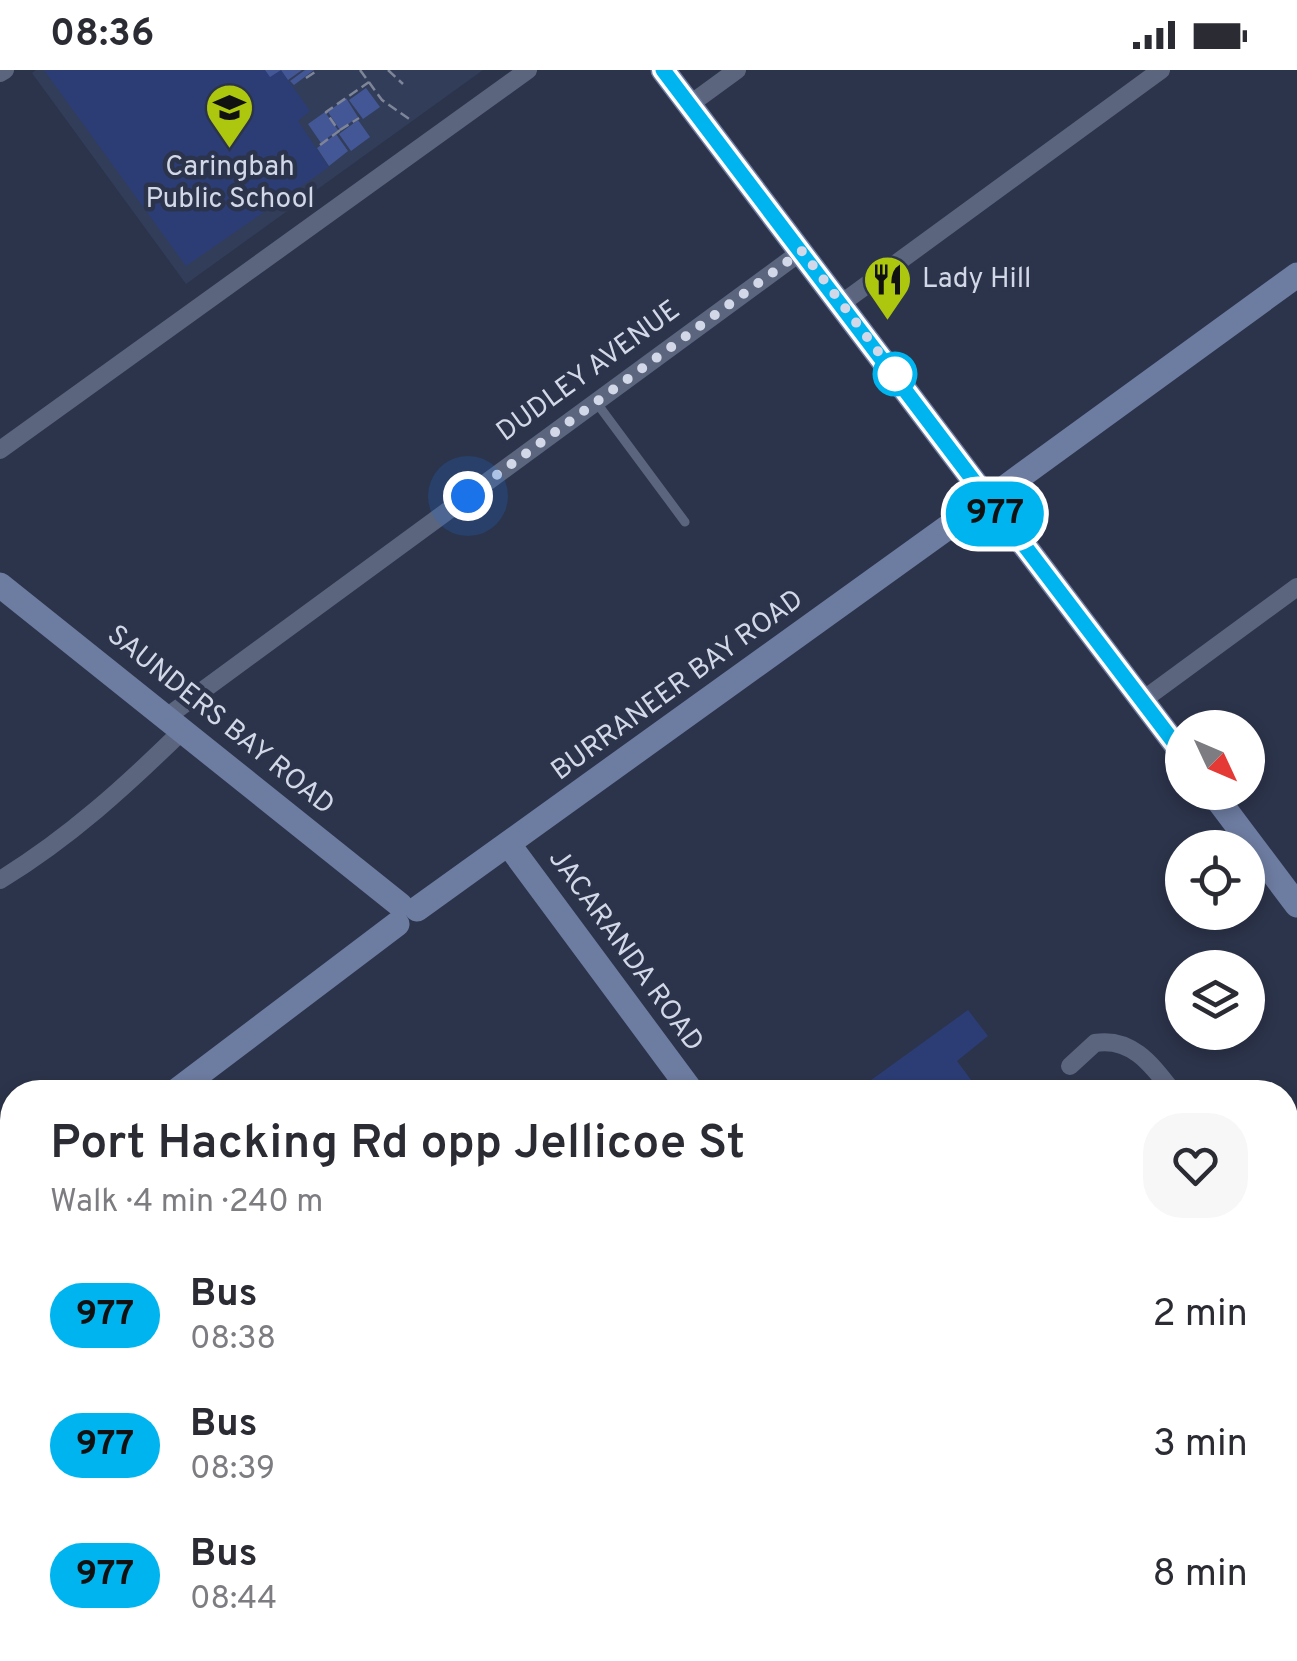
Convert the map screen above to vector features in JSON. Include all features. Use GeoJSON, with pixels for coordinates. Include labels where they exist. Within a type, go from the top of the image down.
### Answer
{"type":"FeatureCollection","features":[{"type":"Feature","properties":{"kind":"street"},"geometry":{"type":"LineString","coordinates":[[0,450],[528,70]]}},
{"type":"Feature","properties":{"kind":"street"},"geometry":{"type":"LineString","coordinates":[[664,70],[1165,730]]}},
{"type":"Feature","properties":{"kind":"street"},"geometry":{"type":"LineString","coordinates":[[690,105],[738,70]]}},
{"type":"Feature","properties":{"kind":"street"},"geometry":{"type":"LineString","coordinates":[[842,303],[1162,70]]}},
{"type":"Feature","properties":{"kind":"street","name":"DUDLEY AVENUE"},"geometry":{"type":"LineString","coordinates":[[0,880],[37,858],[116,795],[176,722],[596,402],[802,251]]}},
{"type":"Feature","properties":{"kind":"street","name":"BURRANEER BAY ROAD"},"geometry":{"type":"LineString","coordinates":[[197,1080],[405,913],[509,845],[1297,275]]}},
{"type":"Feature","properties":{"kind":"street","name":"SAUNDERS BAY ROAD"},"geometry":{"type":"LineString","coordinates":[[0,585],[176,722],[405,913]]}},
{"type":"Feature","properties":{"kind":"street"},"geometry":{"type":"LineString","coordinates":[[1142,700],[1297,586]]}},
{"type":"Feature","properties":{"kind":"street"},"geometry":{"type":"LineString","coordinates":[[1226,810],[1297,904]]}},
{"type":"Feature","properties":{"kind":"street","name":"JACARANDA ROAD"},"geometry":{"type":"LineString","coordinates":[[509,845],[683,1080]]}},
{"type":"Feature","properties":{"kind":"street"},"geometry":{"type":"LineString","coordinates":[[1070,1066],[1095,1044],[1117,1043],[1138,1052],[1162,1080]]}},
{"type":"Feature","properties":{"kind":"lane"},"geometry":{"type":"LineString","coordinates":[[596,402],[685,522]]}},
{"type":"Feature","properties":{"kind":"path"},"geometry":{"type":"LineString","coordinates":[[306,78],[318,70]]}},
{"type":"Feature","properties":{"kind":"path"},"geometry":{"type":"LineString","coordinates":[[360,70],[382,100],[412,122]]}},
{"type":"Feature","properties":{"kind":"path"},"geometry":{"type":"LineString","coordinates":[[388,70],[402,84]]}},
{"type":"Feature","properties":{"kind":"path"},"geometry":{"type":"LineString","coordinates":[[339,131],[326,112],[369,82]]}},
{"type":"Feature","properties":{"kind":"path"},"geometry":{"type":"LineString","coordinates":[[320,144],[359,118]]}},
{"type":"Feature","properties":{"kind":"shaded area","name":"Caringbah Public School"},"geometry":{"type":"Polygon","coordinates":[[[44,70],[281,70],[310,111],[298,121],[329,167],[186,266],[44,70]]]}},
{"type":"Feature","properties":{"kind":"shaded area","name":"Caringbah Public School"},"geometry":{"type":"Polygon","coordinates":[[[483,70],[186,284],[32,73],[483,70]]]}},
{"type":"Feature","properties":{"kind":"shaded area"},"geometry":{"type":"Polygon","coordinates":[[[968,1010],[988,1036],[957,1061],[971,1080],[871,1080],[968,1010]]]}},
{"type":"Feature","properties":{"kind":"building"},"geometry":{"type":"Polygon","coordinates":[[[281,70],[302,70],[288,80],[281,70]]]}},
{"type":"Feature","properties":{"kind":"building"},"geometry":{"type":"Polygon","coordinates":[[[305,70],[314,70],[294,85],[290,81],[305,70]]]}},
{"type":"Feature","properties":{"kind":"building"},"geometry":{"type":"Polygon","coordinates":[[[366,88],[380,107],[363,119],[349,100],[366,88]]]}},
{"type":"Feature","properties":{"kind":"building"},"geometry":{"type":"Polygon","coordinates":[[[346,98],[358,117],[340,130],[328,112],[346,98]]]}},
{"type":"Feature","properties":{"kind":"building"},"geometry":{"type":"Polygon","coordinates":[[[325,112],[338,130],[321,143],[308,124],[325,112]]]}},
{"type":"Feature","properties":{"kind":"building"},"geometry":{"type":"Polygon","coordinates":[[[358,120],[370,137],[351,151],[339,134],[358,120]]]}},
{"type":"Feature","properties":{"kind":"building"},"geometry":{"type":"Polygon","coordinates":[[[336,134],[348,151],[329,166],[317,148],[336,134]]]}},
{"type":"Feature","properties":{"kind":"bus line","name":"977"},"geometry":{"type":"LineString","coordinates":[[663,70],[976,484],[970,493],[970,504],[983,515],[999,512],[1165,731]]}},
{"type":"Feature","properties":{"kind":"place","name":"Caringbah Public School"},"geometry":{"type":"Point","coordinates":[230,150]}},
{"type":"Feature","properties":{"kind":"place","name":"Lady Hill"},"geometry":{"type":"Point","coordinates":[887,322]}},
{"type":"Feature","properties":{"kind":"route"},"geometry":{"type":"LineString","coordinates":[[468,496],[802,251],[895,374]]}}]}
